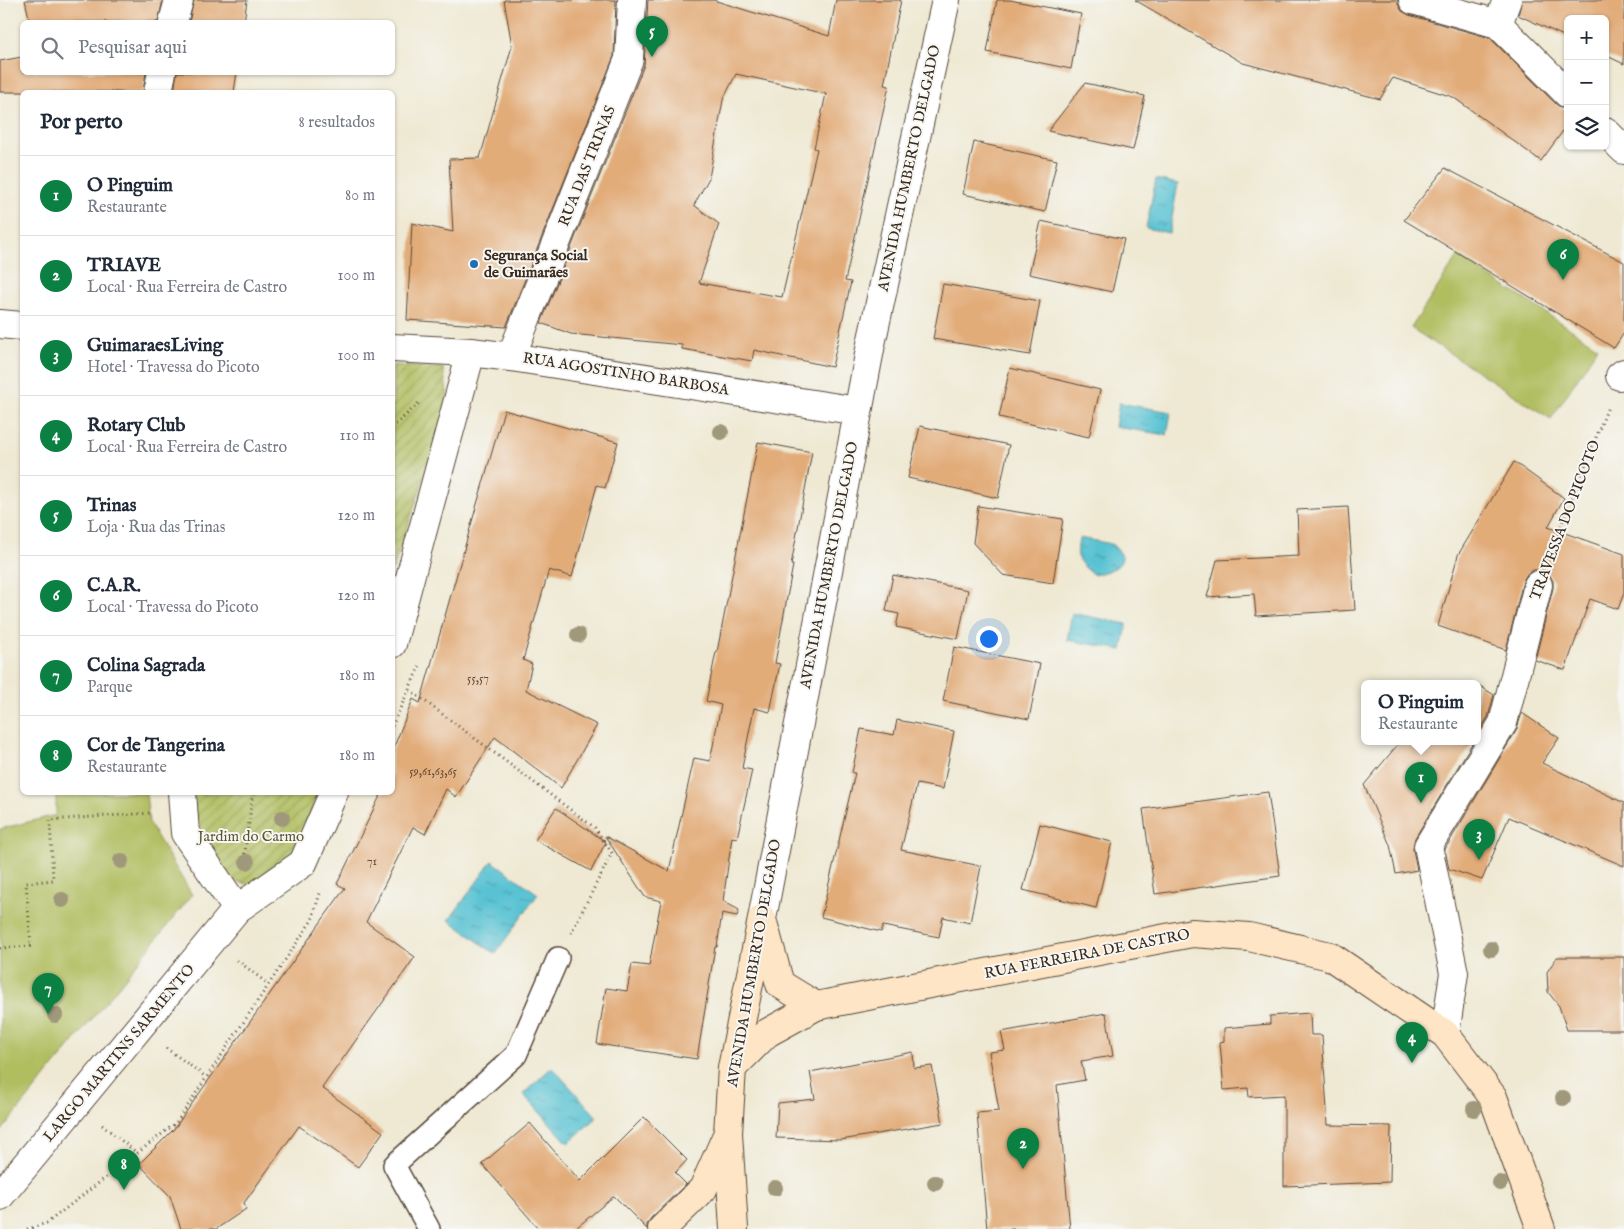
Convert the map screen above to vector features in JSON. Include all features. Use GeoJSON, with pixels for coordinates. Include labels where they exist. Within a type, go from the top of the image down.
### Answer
{"type":"FeatureCollection","features":[{"type":"Feature","properties":{"kind":"street"},"geometry":{"type":"LineString","coordinates":[[174,20],[179,0]]}},
{"type":"Feature","properties":{"kind":"street","name":"RUA DAS TRINAS"},"geometry":{"type":"LineString","coordinates":[[512,357],[629,59],[632,0]]}},
{"type":"Feature","properties":{"kind":"street","name":"AVENIDA HUMBERTO DELGADO"},"geometry":{"type":"LineString","coordinates":[[728,1133],[732,1068],[858,411],[946,0]]}},
{"type":"Feature","properties":{"kind":"street"},"geometry":{"type":"LineString","coordinates":[[1413,0],[1503,12],[1564,89]]}},
{"type":"Feature","properties":{"kind":"street"},"geometry":{"type":"LineString","coordinates":[[158,90],[161,75]]}},
{"type":"Feature","properties":{"kind":"street"},"geometry":{"type":"LineString","coordinates":[[1609,135],[1624,150]]}},
{"type":"Feature","properties":{"kind":"street"},"geometry":{"type":"LineString","coordinates":[[0,324],[20,326]]}},
{"type":"Feature","properties":{"kind":"street","name":"RUA AGOSTINHO BARBOSA"},"geometry":{"type":"LineString","coordinates":[[395,348],[471,352],[512,357],[858,411]]}},
{"type":"Feature","properties":{"kind":"street"},"geometry":{"type":"LineString","coordinates":[[395,633],[471,352]]}},
{"type":"Feature","properties":{"kind":"street","name":"TRAVESSA DO PICOTO"},"geometry":{"type":"LineString","coordinates":[[1445,1034],[1454,973],[1428,846],[1503,723],[1538,585]]}},
{"type":"Feature","properties":{"kind":"street"},"geometry":{"type":"LineString","coordinates":[[182,795],[184,833],[237,909]]}},
{"type":"Feature","properties":{"kind":"street","name":"LARGO MARTINS SARMENTO"},"geometry":{"type":"LineString","coordinates":[[0,1196],[237,909],[303,863],[333,795]]}},
{"type":"Feature","properties":{"kind":"street"},"geometry":{"type":"LineString","coordinates":[[762,919],[780,984],[816,1006]]}},
{"type":"Feature","properties":{"kind":"street","name":"RUA FERREIRA DE CASTRO"},"geometry":{"type":"LineString","coordinates":[[732,1068],[767,1033],[816,1006],[1192,933],[1249,937],[1330,956],[1445,1034],[1492,1097],[1541,1229]]}},
{"type":"Feature","properties":{"kind":"street"},"geometry":{"type":"LineString","coordinates":[[662,1229],[703,1189],[728,1133]]}},
{"type":"Feature","properties":{"kind":"street"},"geometry":{"type":"LineString","coordinates":[[728,1133],[734,1229]]}},
{"type":"Feature","properties":{"kind":"lane"},"geometry":{"type":"LineString","coordinates":[[429,1229],[394,1165],[516,1055],[558,958]]}},
{"type":"Feature","properties":{"kind":"path","name":"TRAVESSA DO PICOTO"},"geometry":{"type":"LineString","coordinates":[[1538,585],[1622,374]]}},
{"type":"Feature","properties":{"kind":"path"},"geometry":{"type":"LineString","coordinates":[[410,690],[595,828],[612,853],[558,958]]}},
{"type":"Feature","properties":{"kind":"path"},"geometry":{"type":"LineString","coordinates":[[237,909],[253,795]]}},
{"type":"Feature","properties":{"kind":"path"},"geometry":{"type":"LineString","coordinates":[[0,948],[31,946],[26,883],[53,880],[50,820],[152,813]]}},
{"type":"Feature","properties":{"kind":"path"},"geometry":{"type":"LineString","coordinates":[[28,1229],[47,1223],[176,1123],[312,920],[321,892]]}},
{"type":"Feature","properties":{"kind":"path"},"geometry":{"type":"LineString","coordinates":[[232,956],[268,984]]}},
{"type":"Feature","properties":{"kind":"path"},"geometry":{"type":"LineString","coordinates":[[160,1044],[206,1077]]}},
{"type":"Feature","properties":{"kind":"path"},"geometry":{"type":"LineString","coordinates":[[97,1121],[138,1153]]}},
{"type":"Feature","properties":{"kind":"green space"},"geometry":{"type":"Polygon","coordinates":[[[1458,256],[1598,347],[1551,419],[1411,328],[1458,256]]]}},
{"type":"Feature","properties":{"kind":"green space"},"geometry":{"type":"Polygon","coordinates":[[[395,365],[443,368],[449,404],[395,564],[395,365]]]}},
{"type":"Feature","properties":{"kind":"green space"},"geometry":{"type":"Polygon","coordinates":[[[56,795],[146,795],[149,823],[192,895],[0,1133],[0,829],[56,815],[56,795]]]}},
{"type":"Feature","properties":{"kind":"green space","name":"Jardim do Carmo"},"geometry":{"type":"Polygon","coordinates":[[[192,795],[316,795],[296,855],[271,876],[248,884],[233,881],[195,832],[192,795]]]}},
{"type":"Feature","properties":{"kind":"water"},"geometry":{"type":"Polygon","coordinates":[[[1156,179],[1178,184],[1169,233],[1146,228],[1156,179]]]}},
{"type":"Feature","properties":{"kind":"water"},"geometry":{"type":"Polygon","coordinates":[[[1119,403],[1171,412],[1167,435],[1115,427],[1119,403]]]}},
{"type":"Feature","properties":{"kind":"water"},"geometry":{"type":"Polygon","coordinates":[[[1079,538],[1112,544],[1122,555],[1122,560],[1113,569],[1094,575],[1079,560],[1079,538]]]}},
{"type":"Feature","properties":{"kind":"water"},"geometry":{"type":"Polygon","coordinates":[[[1072,613],[1127,624],[1122,650],[1067,640],[1072,613]]]}},
{"type":"Feature","properties":{"kind":"water"},"geometry":{"type":"Polygon","coordinates":[[[492,861],[538,894],[495,954],[449,920],[492,861]]]}},
{"type":"Feature","properties":{"kind":"water"},"geometry":{"type":"Polygon","coordinates":[[[552,1067],[597,1117],[568,1143],[523,1094],[552,1067]]]}},
{"type":"Feature","properties":{"kind":"building"},"geometry":{"type":"Polygon","coordinates":[[[25,0],[163,0],[158,20],[30,20],[25,0]]]}},
{"type":"Feature","properties":{"kind":"building"},"geometry":{"type":"Polygon","coordinates":[[[194,0],[247,0],[244,20],[189,20],[194,0]]]}},
{"type":"Feature","properties":{"kind":"building"},"geometry":{"type":"Polygon","coordinates":[[[504,0],[616,0],[614,56],[506,327],[407,320],[412,223],[453,232],[449,159],[480,158],[512,46],[504,0]]]}},
{"type":"Feature","properties":{"kind":"building"},"geometry":{"type":"Polygon","coordinates":[[[648,0],[713,0],[829,36],[836,0],[901,0],[884,85],[889,86],[845,281],[851,282],[832,367],[754,350],[752,361],[682,349],[682,345],[571,334],[541,323],[644,65],[648,0]],[[736,74],[723,100],[709,178],[694,205],[719,224],[699,283],[782,297],[817,149],[814,148],[826,94],[736,74]]]}},
{"type":"Feature","properties":{"kind":"building"},"geometry":{"type":"Polygon","coordinates":[[[997,0],[1010,0],[1081,14],[1071,69],[987,52],[997,0]]]}},
{"type":"Feature","properties":{"kind":"building"},"geometry":{"type":"Polygon","coordinates":[[[1135,0],[1398,0],[1402,11],[1409,15],[1490,38],[1557,105],[1564,109],[1564,129],[1541,161],[1453,97],[1393,78],[1380,99],[1243,63],[1135,0]]]}},
{"type":"Feature","properties":{"kind":"building"},"geometry":{"type":"Polygon","coordinates":[[[1522,0],[1624,0],[1624,64],[1609,57],[1609,15],[1564,15],[1564,36],[1518,15],[1522,0]]]}},
{"type":"Feature","properties":{"kind":"building"},"geometry":{"type":"Polygon","coordinates":[[[20,57],[20,75],[146,75],[143,90],[20,90],[20,92],[0,92],[0,61],[20,57]]]}},
{"type":"Feature","properties":{"kind":"building"},"geometry":{"type":"Polygon","coordinates":[[[177,75],[237,75],[234,90],[174,90],[177,75]]]}},
{"type":"Feature","properties":{"kind":"building"},"geometry":{"type":"Polygon","coordinates":[[[1085,83],[1145,96],[1133,150],[1048,131],[1085,83]]]}},
{"type":"Feature","properties":{"kind":"building"},"geometry":{"type":"Polygon","coordinates":[[[974,142],[1057,160],[1045,212],[963,194],[974,142]]]}},
{"type":"Feature","properties":{"kind":"building"},"geometry":{"type":"Polygon","coordinates":[[[1445,168],[1624,262],[1624,333],[1614,348],[1404,220],[1445,168]]]}},
{"type":"Feature","properties":{"kind":"building"},"geometry":{"type":"Polygon","coordinates":[[[1041,221],[1124,239],[1112,292],[1029,274],[1041,221]]]}},
{"type":"Feature","properties":{"kind":"building"},"geometry":{"type":"Polygon","coordinates":[[[943,284],[1040,301],[1030,355],[933,339],[943,284]]]}},
{"type":"Feature","properties":{"kind":"building"},"geometry":{"type":"Polygon","coordinates":[[[1010,368],[1100,390],[1089,437],[999,417],[1010,368]]]}},
{"type":"Feature","properties":{"kind":"building"},"geometry":{"type":"Polygon","coordinates":[[[504,410],[618,442],[605,488],[597,485],[572,577],[549,570],[523,660],[532,664],[526,690],[597,725],[561,788],[495,737],[456,797],[446,789],[425,834],[413,827],[366,922],[415,957],[322,1088],[383,1132],[358,1167],[299,1126],[244,1203],[246,1209],[216,1229],[181,1229],[170,1196],[139,1164],[174,1129],[345,888],[337,884],[381,795],[395,795],[395,744],[413,699],[420,703],[504,410]]]}},
{"type":"Feature","properties":{"kind":"building"},"geometry":{"type":"Polygon","coordinates":[[[920,426],[1009,445],[998,498],[908,478],[920,426]]]}},
{"type":"Feature","properties":{"kind":"building"},"geometry":{"type":"Polygon","coordinates":[[[758,442],[812,452],[775,663],[780,664],[770,712],[754,708],[742,768],[752,770],[737,838],[732,837],[723,901],[739,910],[737,916],[722,913],[697,1059],[597,1044],[606,988],[627,991],[632,964],[649,966],[661,901],[645,897],[605,836],[669,871],[694,758],[710,761],[721,705],[706,701],[758,442]]]}},
{"type":"Feature","properties":{"kind":"building"},"geometry":{"type":"Polygon","coordinates":[[[1514,462],[1564,498],[1548,527],[1624,554],[1624,593],[1618,609],[1590,599],[1565,670],[1535,660],[1553,588],[1553,581],[1549,574],[1542,570],[1533,570],[1527,574],[1523,581],[1506,650],[1438,626],[1458,555],[1514,462]]]}},
{"type":"Feature","properties":{"kind":"building"},"geometry":{"type":"Polygon","coordinates":[[[978,506],[1063,519],[1053,583],[1003,575],[973,543],[978,506]]]}},
{"type":"Feature","properties":{"kind":"building"},"geometry":{"type":"Polygon","coordinates":[[[1348,507],[1355,610],[1256,616],[1254,594],[1207,597],[1217,560],[1299,556],[1297,510],[1348,507]]]}},
{"type":"Feature","properties":{"kind":"building"},"geometry":{"type":"Polygon","coordinates":[[[893,575],[968,590],[958,639],[896,627],[899,614],[886,611],[893,575]]]}},
{"type":"Feature","properties":{"kind":"building"},"geometry":{"type":"Polygon","coordinates":[[[954,647],[1040,664],[1029,719],[943,701],[954,647]]]}},
{"type":"Feature","properties":{"kind":"building"},"geometry":{"type":"Polygon","coordinates":[[[1481,687],[1494,695],[1488,717],[1481,728],[1481,687]]]}},
{"type":"Feature","properties":{"kind":"building"},"geometry":{"type":"Polygon","coordinates":[[[1522,713],[1559,738],[1542,763],[1624,803],[1624,866],[1509,817],[1482,880],[1449,869],[1445,849],[1516,731],[1522,713]]]}},
{"type":"Feature","properties":{"kind":"building"},"geometry":{"type":"Polygon","coordinates":[[[897,720],[954,731],[943,789],[917,784],[901,850],[981,866],[970,923],[943,917],[939,937],[883,926],[881,932],[821,917],[855,773],[852,773],[861,729],[894,735],[897,720]]]}},
{"type":"Feature","properties":{"kind":"building"},"geometry":{"type":"Polygon","coordinates":[[[1397,745],[1471,745],[1415,838],[1413,849],[1417,870],[1396,874],[1390,845],[1364,785],[1397,745]]]}},
{"type":"Feature","properties":{"kind":"building"},"geometry":{"type":"Polygon","coordinates":[[[1268,792],[1280,876],[1155,894],[1143,809],[1268,792]]]}},
{"type":"Feature","properties":{"kind":"building"},"geometry":{"type":"Polygon","coordinates":[[[556,808],[606,842],[591,871],[535,840],[556,808]]]}},
{"type":"Feature","properties":{"kind":"building"},"geometry":{"type":"Polygon","coordinates":[[[1040,824],[1112,842],[1096,908],[1023,890],[1040,824]]]}},
{"type":"Feature","properties":{"kind":"building"},"geometry":{"type":"Polygon","coordinates":[[[1557,957],[1624,957],[1624,1030],[1567,1030],[1559,1006],[1548,992],[1547,972],[1557,957]]]}},
{"type":"Feature","properties":{"kind":"building"},"geometry":{"type":"Polygon","coordinates":[[[1106,1013],[1113,1056],[1081,1061],[1085,1080],[1057,1085],[1070,1229],[987,1229],[977,1113],[999,1111],[989,1052],[1005,1050],[1001,1032],[1106,1013]]]}},
{"type":"Feature","properties":{"kind":"building"},"geometry":{"type":"Polygon","coordinates":[[[1310,1013],[1311,1035],[1322,1035],[1328,1125],[1391,1126],[1390,1182],[1284,1186],[1284,1095],[1249,1097],[1248,1088],[1224,1090],[1220,1042],[1224,1041],[1224,1028],[1270,1024],[1270,1016],[1310,1013]]]}},
{"type":"Feature","properties":{"kind":"building"},"geometry":{"type":"Polygon","coordinates":[[[913,1052],[914,1068],[932,1066],[943,1123],[841,1140],[776,1138],[778,1103],[815,1099],[810,1072],[913,1052]]]}},
{"type":"Feature","properties":{"kind":"building"},"geometry":{"type":"Polygon","coordinates":[[[644,1117],[687,1160],[675,1173],[686,1184],[651,1218],[647,1224],[647,1229],[614,1196],[575,1229],[539,1229],[482,1164],[530,1123],[580,1181],[644,1117]]]}},
{"type":"Feature","properties":{"kind":"place","name":"Trinas"},"geometry":{"type":"Point","coordinates":[652,57]}},
{"type":"Feature","properties":{"kind":"place","name":"Segurança Social de Guimarães"},"geometry":{"type":"Point","coordinates":[474,264]}},
{"type":"Feature","properties":{"kind":"place","name":"C.A.R."},"geometry":{"type":"Point","coordinates":[1563,280]}},
{"type":"Feature","properties":{"kind":"place","name":"O Pinguim"},"geometry":{"type":"Point","coordinates":[1421,803]}},
{"type":"Feature","properties":{"kind":"place","name":"GuimaraesLiving"},"geometry":{"type":"Point","coordinates":[1479,860]}},
{"type":"Feature","properties":{"kind":"place","name":"Colina Sagrada"},"geometry":{"type":"Point","coordinates":[48,1014]}},
{"type":"Feature","properties":{"kind":"place","name":"Rotary Club"},"geometry":{"type":"Point","coordinates":[1412,1063]}},
{"type":"Feature","properties":{"kind":"place","name":"TRIAVE"},"geometry":{"type":"Point","coordinates":[1023,1169]}},
{"type":"Feature","properties":{"kind":"place","name":"Cor de Tangerina"},"geometry":{"type":"Point","coordinates":[124,1190]}}]}
